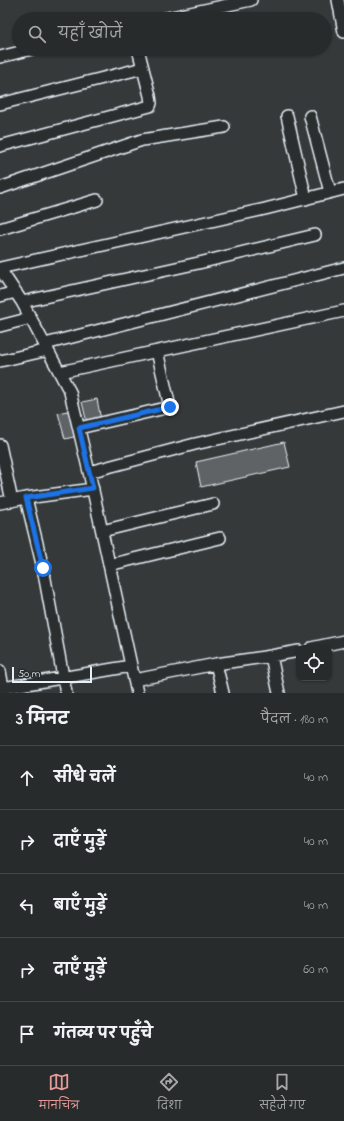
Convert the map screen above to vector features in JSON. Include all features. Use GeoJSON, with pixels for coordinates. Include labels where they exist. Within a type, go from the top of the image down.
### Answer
{"type":"FeatureCollection","features":[{"type":"Feature","properties":{"kind":"street"},"geometry":{"type":"LineString","coordinates":[[195,12],[251,0]]}},
{"type":"Feature","properties":{"kind":"street"},"geometry":{"type":"LineString","coordinates":[[338,0],[344,32]]}},
{"type":"Feature","properties":{"kind":"street"},"geometry":{"type":"LineString","coordinates":[[0,57],[12,54]]}},
{"type":"Feature","properties":{"kind":"street"},"geometry":{"type":"LineString","coordinates":[[0,146],[150,106],[151,103],[140,56]]}},
{"type":"Feature","properties":{"kind":"street"},"geometry":{"type":"LineString","coordinates":[[0,104],[143,68]]}},
{"type":"Feature","properties":{"kind":"street"},"geometry":{"type":"LineString","coordinates":[[288,116],[306,199]]}},
{"type":"Feature","properties":{"kind":"street"},"geometry":{"type":"LineString","coordinates":[[310,116],[330,192]]}},
{"type":"Feature","properties":{"kind":"street"},"geometry":{"type":"LineString","coordinates":[[0,188],[142,140],[224,127]]}},
{"type":"Feature","properties":{"kind":"street"},"geometry":{"type":"LineString","coordinates":[[137,693],[93,488],[70,392],[22,302],[0,269],[258,211],[344,188]]}},
{"type":"Feature","properties":{"kind":"street"},"geometry":{"type":"LineString","coordinates":[[0,229],[98,200]]}},
{"type":"Feature","properties":{"kind":"street"},"geometry":{"type":"LineString","coordinates":[[22,302],[315,235]]}},
{"type":"Feature","properties":{"kind":"street"},"geometry":{"type":"LineString","coordinates":[[0,361],[47,347],[344,268]]}},
{"type":"Feature","properties":{"kind":"street"},"geometry":{"type":"LineString","coordinates":[[0,296],[16,292]]}},
{"type":"Feature","properties":{"kind":"street"},"geometry":{"type":"LineString","coordinates":[[60,372],[344,311]]}},
{"type":"Feature","properties":{"kind":"street"},"geometry":{"type":"LineString","coordinates":[[0,326],[31,318]]}},
{"type":"Feature","properties":{"kind":"street"},"geometry":{"type":"LineString","coordinates":[[79,428],[170,407],[157,351]]}},
{"type":"Feature","properties":{"kind":"street"},"geometry":{"type":"LineString","coordinates":[[89,472],[195,444],[344,411]]}},
{"type":"Feature","properties":{"kind":"street"},"geometry":{"type":"LineString","coordinates":[[0,445],[12,501]]}},
{"type":"Feature","properties":{"kind":"street"},"geometry":{"type":"LineString","coordinates":[[0,503],[93,488]]}},
{"type":"Feature","properties":{"kind":"street"},"geometry":{"type":"LineString","coordinates":[[26,498],[43,568],[66,693]]}},
{"type":"Feature","properties":{"kind":"street"},"geometry":{"type":"LineString","coordinates":[[102,531],[213,504]]}},
{"type":"Feature","properties":{"kind":"street"},"geometry":{"type":"LineString","coordinates":[[109,565],[220,538]]}},
{"type":"Feature","properties":{"kind":"street"},"geometry":{"type":"LineString","coordinates":[[325,645],[344,641]]}},
{"type":"Feature","properties":{"kind":"street"},"geometry":{"type":"LineString","coordinates":[[134,680],[216,664],[296,652]]}},
{"type":"Feature","properties":{"kind":"street"},"geometry":{"type":"LineString","coordinates":[[272,656],[279,693]]}},
{"type":"Feature","properties":{"kind":"street"},"geometry":{"type":"LineString","coordinates":[[216,664],[223,693]]}},
{"type":"Feature","properties":{"kind":"street"},"geometry":{"type":"LineString","coordinates":[[0,671],[3,691],[131,666]]}},
{"type":"Feature","properties":{"kind":"building"},"geometry":{"type":"Polygon","coordinates":[[[97,399],[101,420],[87,423],[82,402],[97,399]]]}},
{"type":"Feature","properties":{"kind":"building"},"geometry":{"type":"Polygon","coordinates":[[[72,410],[78,436],[65,439],[58,413],[72,410]]]}},
{"type":"Feature","properties":{"kind":"building"},"geometry":{"type":"Polygon","coordinates":[[[284,442],[290,467],[201,487],[196,462],[284,442]]]}},
{"type":"Feature","properties":{"kind":"route"},"geometry":{"type":"LineString","coordinates":[[43,568],[26,498],[93,488],[79,428],[170,407]]}}]}
